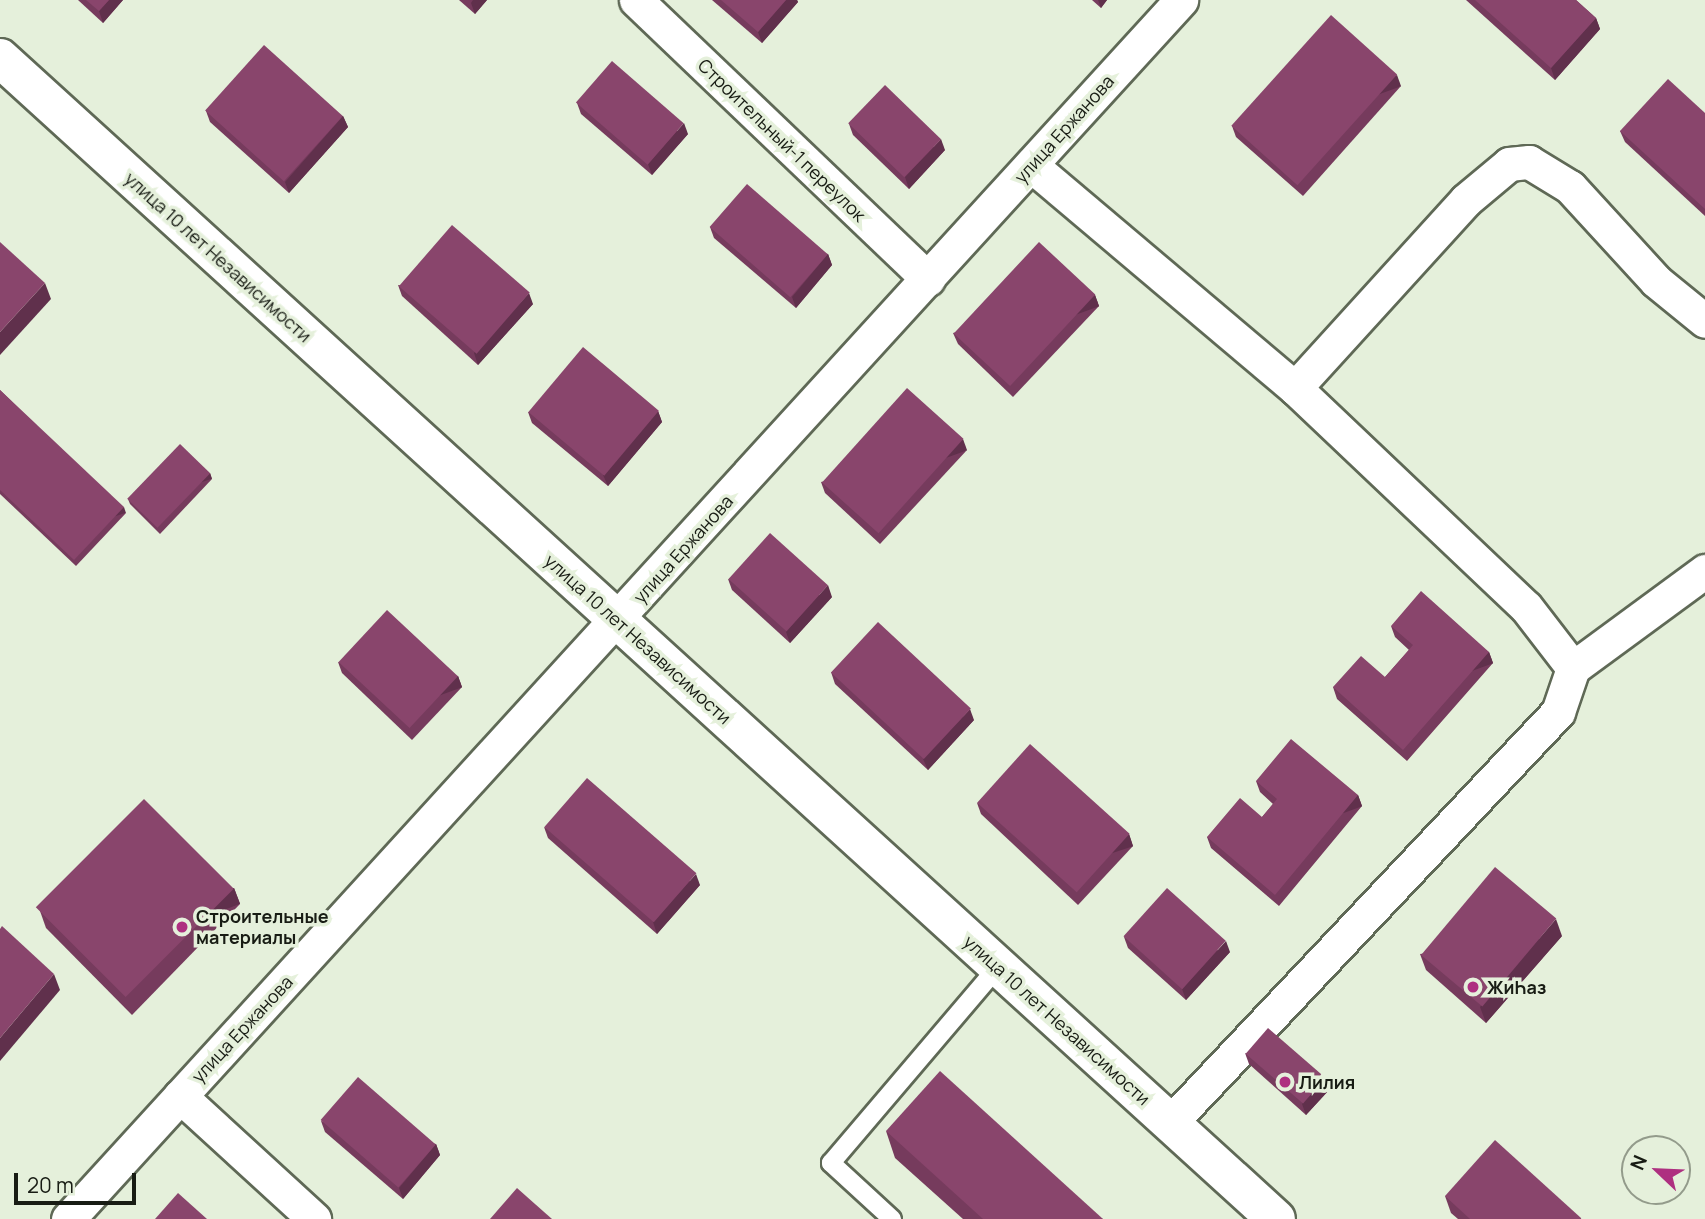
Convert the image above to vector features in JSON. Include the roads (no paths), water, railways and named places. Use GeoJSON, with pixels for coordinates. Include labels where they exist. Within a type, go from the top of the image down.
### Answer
{"type":"FeatureCollection","features":[{"type":"Feature","properties":{"kind":"street","name":"Строительный-1 переулок"},"geometry":{"type":"LineString","coordinates":[[636,0],[928,279]]}},
{"type":"Feature","properties":{"kind":"street","name":"улица Ержанова"},"geometry":{"type":"LineString","coordinates":[[68,1219],[618,620],[1181,0]]}},
{"type":"Feature","properties":{"kind":"street","name":"улица 10 лет Независимости"},"geometry":{"type":"LineString","coordinates":[[0,58],[1276,1219]]}},
{"type":"Feature","properties":{"kind":"street"},"geometry":{"type":"LineString","coordinates":[[1294,388],[1466,200],[1509,164],[1529,162],[1570,187],[1656,281],[1705,321]]}},
{"type":"Feature","properties":{"kind":"street"},"geometry":{"type":"LineString","coordinates":[[1031,165],[1294,388],[1526,607],[1573,668]]}},
{"type":"Feature","properties":{"kind":"street"},"geometry":{"type":"LineString","coordinates":[[1170,1123],[1558,712],[1573,668],[1705,571]]}},
{"type":"Feature","properties":{"kind":"street"},"geometry":{"type":"LineString","coordinates":[[180,1096],[314,1219]]}},
{"type":"Feature","properties":{"kind":"lane"},"geometry":{"type":"LineString","coordinates":[[892,1219],[831,1163],[998,967]]}},
{"type":"Feature","properties":{"kind":"place","name":"Строительные материалы"},"geometry":{"type":"Point","coordinates":[182,927]}},
{"type":"Feature","properties":{"kind":"place","name":"ЖиҺаз"},"geometry":{"type":"Point","coordinates":[1473,987]}},
{"type":"Feature","properties":{"kind":"place","name":"Лилия"},"geometry":{"type":"Point","coordinates":[1285,1082]}}]}
